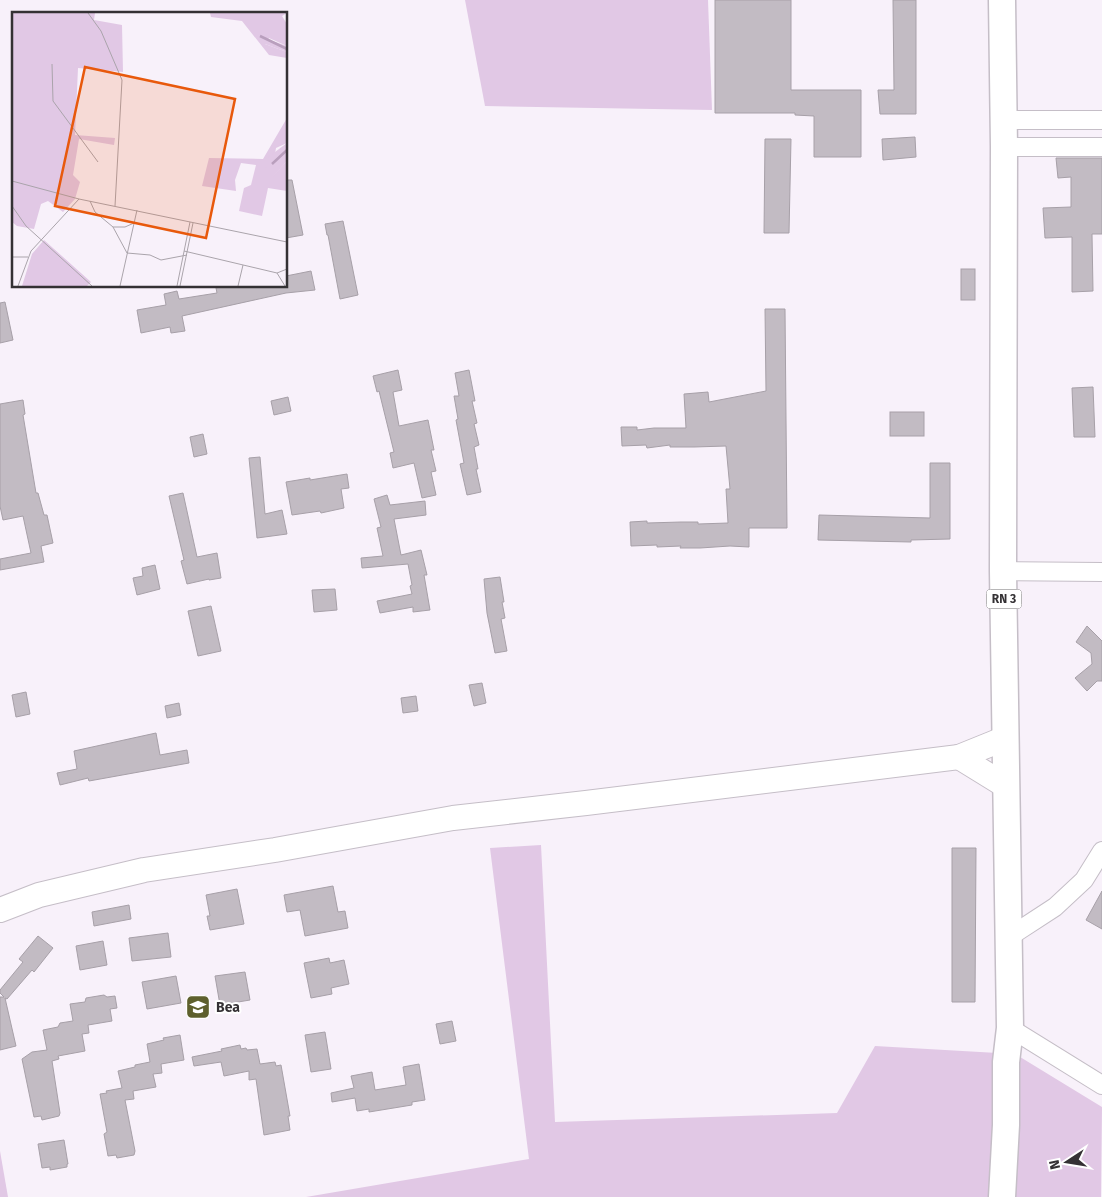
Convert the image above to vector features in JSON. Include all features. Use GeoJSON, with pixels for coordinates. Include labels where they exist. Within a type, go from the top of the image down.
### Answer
{"type":"FeatureCollection","features":[{"type":"Feature","properties":{"kind":"main road","name":"RN 3"},"geometry":{"type":"LineString","coordinates":[[1002,0],[1004,120],[1004,571],[1010,1028],[1006,1062],[1006,1125],[1002,1197]]}},
{"type":"Feature","properties":{"kind":"street"},"geometry":{"type":"LineString","coordinates":[[1004,120],[1100,120],[1101,147],[1004,146]]}},
{"type":"Feature","properties":{"kind":"street"},"geometry":{"type":"LineString","coordinates":[[1004,571],[1102,572]]}},
{"type":"Feature","properties":{"kind":"street"},"geometry":{"type":"LineString","coordinates":[[0,910],[38,895],[144,870],[275,850],[453,818],[960,757],[1006,738]]}},
{"type":"Feature","properties":{"kind":"street"},"geometry":{"type":"LineString","coordinates":[[960,757],[1006,786]]}},
{"type":"Feature","properties":{"kind":"street"},"geometry":{"type":"LineString","coordinates":[[1009,937],[1055,907],[1084,880],[1102,851]]}},
{"type":"Feature","properties":{"kind":"street"},"geometry":{"type":"LineString","coordinates":[[1010,1028],[1102,1085]]}},
{"type":"Feature","properties":{"kind":"shaded area"},"geometry":{"type":"Polygon","coordinates":[[[465,0],[708,0],[712,110],[485,106],[465,0]]]}},
{"type":"Feature","properties":{"kind":"shaded area"},"geometry":{"type":"Polygon","coordinates":[[[541,845],[555,1122],[837,1113],[875,1046],[1015,1054],[1102,1107],[1101,1197],[306,1197],[529,1159],[490,848],[541,845]]]}},
{"type":"Feature","properties":{"kind":"shaded area"},"geometry":{"type":"Polygon","coordinates":[[[0,1151],[8,1197],[0,1197],[0,1151]]]}},
{"type":"Feature","properties":{"kind":"building"},"geometry":{"type":"Polygon","coordinates":[[[715,0],[791,0],[791,90],[861,90],[861,157],[814,157],[814,116],[795,115],[795,113],[715,113],[715,0]]]}},
{"type":"Feature","properties":{"kind":"building"},"geometry":{"type":"Polygon","coordinates":[[[893,0],[916,0],[916,114],[880,114],[878,90],[894,90],[893,0]]]}},
{"type":"Feature","properties":{"kind":"building"},"geometry":{"type":"Polygon","coordinates":[[[915,137],[916,157],[883,160],[882,139],[915,137]]]}},
{"type":"Feature","properties":{"kind":"building"},"geometry":{"type":"Polygon","coordinates":[[[765,139],[791,139],[789,233],[764,233],[765,139]]]}},
{"type":"Feature","properties":{"kind":"building"},"geometry":{"type":"Polygon","coordinates":[[[1056,158],[1102,158],[1102,234],[1092,234],[1093,291],[1072,292],[1072,237],[1045,238],[1043,208],[1071,207],[1071,177],[1058,178],[1056,158]]]}},
{"type":"Feature","properties":{"kind":"building"},"geometry":{"type":"Polygon","coordinates":[[[288,180],[292,180],[303,235],[288,238],[288,180]]]}},
{"type":"Feature","properties":{"kind":"building"},"geometry":{"type":"Polygon","coordinates":[[[343,221],[358,295],[340,299],[325,224],[343,221]]]}},
{"type":"Feature","properties":{"kind":"building"},"geometry":{"type":"Polygon","coordinates":[[[961,269],[975,269],[975,300],[961,300],[961,269]]]}},
{"type":"Feature","properties":{"kind":"building"},"geometry":{"type":"Polygon","coordinates":[[[311,271],[315,290],[286,293],[182,316],[185,331],[171,333],[170,327],[141,333],[137,310],[166,305],[164,294],[177,291],[179,299],[217,293],[216,288],[288,288],[288,276],[311,271]]]}},
{"type":"Feature","properties":{"kind":"building"},"geometry":{"type":"Polygon","coordinates":[[[5,302],[13,340],[0,343],[0,303],[5,302]]]}},
{"type":"Feature","properties":{"kind":"building"},"geometry":{"type":"Polygon","coordinates":[[[765,309],[785,309],[787,528],[749,528],[749,547],[680,548],[681,546],[631,546],[630,522],[728,523],[726,489],[730,489],[726,446],[670,447],[670,445],[647,448],[646,445],[622,446],[621,427],[637,427],[637,430],[686,428],[684,394],[708,392],[709,402],[766,391],[765,309]]]}},
{"type":"Feature","properties":{"kind":"building"},"geometry":{"type":"Polygon","coordinates":[[[398,370],[402,390],[393,392],[399,426],[428,420],[434,450],[431,450],[436,471],[431,472],[436,495],[422,498],[414,463],[393,468],[390,453],[394,452],[379,391],[377,392],[373,376],[398,370]]]}},
{"type":"Feature","properties":{"kind":"building"},"geometry":{"type":"Polygon","coordinates":[[[469,370],[475,401],[472,401],[477,423],[474,424],[479,445],[474,447],[481,492],[467,495],[460,464],[464,463],[456,420],[458,419],[454,396],[459,396],[455,373],[469,370]]]}},
{"type":"Feature","properties":{"kind":"building"},"geometry":{"type":"Polygon","coordinates":[[[1093,387],[1095,437],[1074,437],[1072,388],[1093,387]]]}},
{"type":"Feature","properties":{"kind":"building"},"geometry":{"type":"Polygon","coordinates":[[[288,397],[291,411],[274,415],[271,401],[288,397]]]}},
{"type":"Feature","properties":{"kind":"building"},"geometry":{"type":"Polygon","coordinates":[[[23,400],[25,414],[23,415],[36,493],[38,493],[44,515],[47,515],[53,543],[41,546],[44,562],[0,570],[0,559],[31,553],[23,516],[3,520],[0,506],[0,404],[23,400]]]}},
{"type":"Feature","properties":{"kind":"building"},"geometry":{"type":"Polygon","coordinates":[[[890,412],[924,412],[924,436],[890,436],[890,412]]]}},
{"type":"Feature","properties":{"kind":"building"},"geometry":{"type":"Polygon","coordinates":[[[203,434],[207,454],[194,457],[190,437],[203,434]]]}},
{"type":"Feature","properties":{"kind":"building"},"geometry":{"type":"Polygon","coordinates":[[[260,457],[265,514],[282,510],[287,534],[257,538],[249,458],[260,457]]]}},
{"type":"Feature","properties":{"kind":"building"},"geometry":{"type":"Polygon","coordinates":[[[930,463],[950,463],[950,539],[911,540],[911,542],[818,540],[819,515],[930,518],[930,463]]]}},
{"type":"Feature","properties":{"kind":"building"},"geometry":{"type":"Polygon","coordinates":[[[347,474],[349,488],[341,489],[344,508],[321,513],[320,511],[292,515],[286,482],[347,474]]]}},
{"type":"Feature","properties":{"kind":"building"},"geometry":{"type":"Polygon","coordinates":[[[183,493],[197,557],[217,553],[221,578],[187,584],[181,561],[184,560],[169,496],[183,493]]]}},
{"type":"Feature","properties":{"kind":"building"},"geometry":{"type":"Polygon","coordinates":[[[387,495],[390,505],[425,501],[426,515],[394,519],[401,555],[421,550],[427,575],[424,575],[430,610],[413,612],[413,607],[380,613],[377,601],[412,594],[408,564],[362,568],[361,558],[383,556],[377,528],[381,527],[374,499],[387,495]]]}},
{"type":"Feature","properties":{"kind":"building"},"geometry":{"type":"Polygon","coordinates":[[[155,565],[160,589],[137,595],[133,578],[143,576],[142,568],[155,565]]]}},
{"type":"Feature","properties":{"kind":"building"},"geometry":{"type":"Polygon","coordinates":[[[500,577],[505,618],[501,619],[507,651],[495,653],[487,613],[484,579],[500,577]]]}},
{"type":"Feature","properties":{"kind":"building"},"geometry":{"type":"Polygon","coordinates":[[[335,589],[337,610],[314,612],[312,590],[335,589]]]}},
{"type":"Feature","properties":{"kind":"building"},"geometry":{"type":"Polygon","coordinates":[[[211,606],[221,651],[198,656],[188,611],[211,606]]]}},
{"type":"Feature","properties":{"kind":"building"},"geometry":{"type":"Polygon","coordinates":[[[1087,626],[1102,641],[1102,681],[1097,681],[1087,691],[1075,678],[1092,664],[1091,653],[1076,642],[1087,626]]]}},
{"type":"Feature","properties":{"kind":"building"},"geometry":{"type":"Polygon","coordinates":[[[482,683],[486,703],[474,706],[469,685],[482,683]]]}},
{"type":"Feature","properties":{"kind":"building"},"geometry":{"type":"Polygon","coordinates":[[[26,692],[30,714],[16,717],[12,695],[26,692]]]}},
{"type":"Feature","properties":{"kind":"building"},"geometry":{"type":"Polygon","coordinates":[[[416,696],[418,711],[403,713],[401,698],[416,696]]]}},
{"type":"Feature","properties":{"kind":"building"},"geometry":{"type":"Polygon","coordinates":[[[179,703],[181,715],[167,718],[165,706],[179,703]]]}},
{"type":"Feature","properties":{"kind":"building"},"geometry":{"type":"Polygon","coordinates":[[[156,733],[160,755],[187,750],[189,763],[89,781],[88,778],[60,785],[57,773],[77,769],[74,751],[156,733]]]}},
{"type":"Feature","properties":{"kind":"building"},"geometry":{"type":"Polygon","coordinates":[[[952,848],[976,848],[975,1002],[952,1002],[952,848]]]}},
{"type":"Feature","properties":{"kind":"building"},"geometry":{"type":"Polygon","coordinates":[[[333,886],[338,912],[345,911],[348,928],[305,936],[300,910],[287,912],[284,895],[333,886]]]}},
{"type":"Feature","properties":{"kind":"building"},"geometry":{"type":"Polygon","coordinates":[[[237,889],[244,924],[210,930],[207,916],[210,916],[206,895],[237,889]]]}},
{"type":"Feature","properties":{"kind":"building"},"geometry":{"type":"Polygon","coordinates":[[[1102,891],[1102,929],[1086,920],[1102,891]]]}},
{"type":"Feature","properties":{"kind":"building"},"geometry":{"type":"Polygon","coordinates":[[[129,905],[131,919],[94,926],[92,912],[129,905]]]}},
{"type":"Feature","properties":{"kind":"building"},"geometry":{"type":"Polygon","coordinates":[[[168,933],[171,957],[132,961],[129,938],[168,933]]]}},
{"type":"Feature","properties":{"kind":"building"},"geometry":{"type":"Polygon","coordinates":[[[38,936],[53,948],[34,972],[32,970],[7,999],[5,998],[16,1046],[0,1050],[0,997],[4,997],[0,990],[23,962],[19,959],[38,936]]]}},
{"type":"Feature","properties":{"kind":"building"},"geometry":{"type":"Polygon","coordinates":[[[103,941],[107,965],[80,970],[76,946],[103,941]]]}},
{"type":"Feature","properties":{"kind":"building"},"geometry":{"type":"Polygon","coordinates":[[[329,958],[330,963],[344,960],[349,984],[331,988],[332,994],[311,998],[304,963],[329,958]]]}},
{"type":"Feature","properties":{"kind":"building"},"geometry":{"type":"Polygon","coordinates":[[[245,972],[250,1000],[220,1005],[215,976],[245,972]]]}},
{"type":"Feature","properties":{"kind":"building"},"geometry":{"type":"Polygon","coordinates":[[[176,976],[181,1003],[147,1009],[142,982],[176,976]]]}},
{"type":"Feature","properties":{"kind":"building"},"geometry":{"type":"Polygon","coordinates":[[[104,995],[107,997],[115,996],[117,1008],[110,1009],[112,1021],[88,1025],[89,1033],[82,1034],[85,1051],[58,1056],[59,1059],[52,1061],[59,1116],[42,1120],[41,1116],[34,1117],[22,1059],[32,1052],[47,1050],[43,1030],[58,1027],[60,1023],[73,1021],[70,1004],[85,1002],[86,998],[104,995]]]}},
{"type":"Feature","properties":{"kind":"building"},"geometry":{"type":"Polygon","coordinates":[[[452,1021],[456,1041],[440,1044],[436,1024],[452,1021]]]}},
{"type":"Feature","properties":{"kind":"building"},"geometry":{"type":"Polygon","coordinates":[[[325,1032],[331,1069],[311,1072],[305,1035],[325,1032]]]}},
{"type":"Feature","properties":{"kind":"building"},"geometry":{"type":"Polygon","coordinates":[[[180,1035],[184,1060],[161,1064],[162,1073],[153,1074],[156,1087],[133,1091],[134,1099],[125,1100],[135,1151],[134,1155],[117,1158],[116,1155],[108,1156],[104,1134],[107,1132],[100,1094],[122,1088],[118,1071],[150,1062],[147,1044],[164,1040],[163,1038],[180,1035]]]}},
{"type":"Feature","properties":{"kind":"building"},"geometry":{"type":"Polygon","coordinates":[[[240,1045],[241,1049],[257,1049],[260,1064],[275,1062],[276,1066],[281,1065],[290,1116],[288,1116],[290,1130],[264,1135],[256,1079],[249,1080],[249,1071],[224,1076],[221,1062],[194,1066],[192,1057],[240,1045]]]}},
{"type":"Feature","properties":{"kind":"building"},"geometry":{"type":"Polygon","coordinates":[[[419,1064],[425,1100],[412,1102],[412,1105],[369,1112],[369,1109],[357,1111],[355,1098],[332,1102],[331,1093],[354,1088],[351,1076],[372,1072],[375,1090],[406,1085],[403,1067],[419,1064]]]}},
{"type":"Feature","properties":{"kind":"building"},"geometry":{"type":"Polygon","coordinates":[[[64,1140],[67,1167],[50,1170],[50,1167],[42,1168],[38,1144],[64,1140]]]}},
{"type":"Feature","properties":{"kind":"place","name":"Bea"},"geometry":{"type":"Point","coordinates":[198,1007]}}]}
